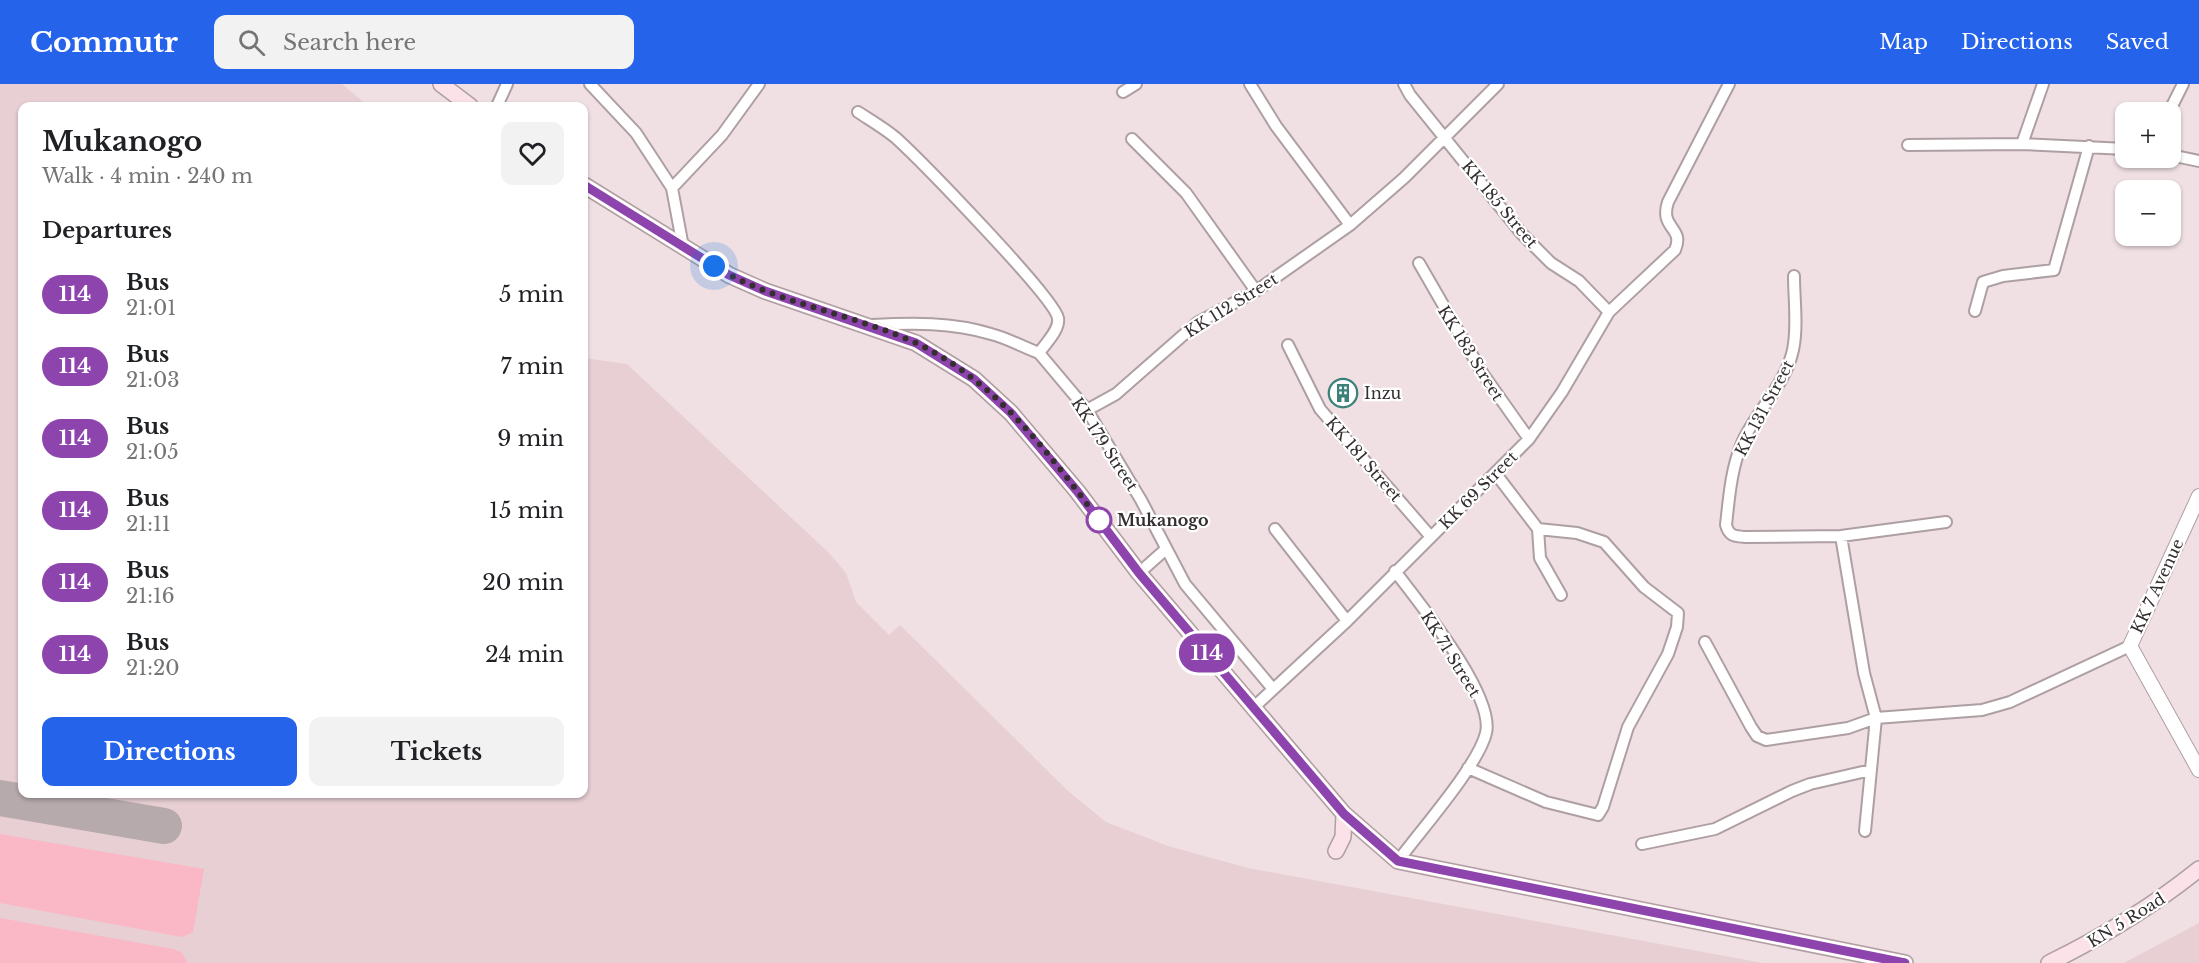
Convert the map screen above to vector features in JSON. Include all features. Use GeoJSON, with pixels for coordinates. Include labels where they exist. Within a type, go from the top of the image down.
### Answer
{"type":"FeatureCollection","features":[{"type":"Feature","properties":{"kind":"main road"},"geometry":{"type":"LineString","coordinates":[[441,84],[465,102]]}},
{"type":"Feature","properties":{"kind":"main road"},"geometry":{"type":"LineString","coordinates":[[588,188],[729,275],[756,287],[916,343],[974,379],[1011,413],[1077,491],[1139,573],[1344,814],[1398,861],[1905,963]]}},
{"type":"Feature","properties":{"kind":"main road"},"geometry":{"type":"LineString","coordinates":[[1336,851],[1344,837],[1344,814]]}},
{"type":"Feature","properties":{"kind":"main road","name":"KN 5 Road"},"geometry":{"type":"LineString","coordinates":[[2049,963],[2085,946],[2166,896],[2199,869]]}},
{"type":"Feature","properties":{"kind":"street"},"geometry":{"type":"LineString","coordinates":[[499,102],[507,84]]}},
{"type":"Feature","properties":{"kind":"street"},"geometry":{"type":"LineString","coordinates":[[672,188],[722,135],[759,84]]}},
{"type":"Feature","properties":{"kind":"street"},"geometry":{"type":"LineString","coordinates":[[1123,92],[1136,84]]}},
{"type":"Feature","properties":{"kind":"street"},"geometry":{"type":"LineString","coordinates":[[1250,84],[1286,139],[1350,225]]}},
{"type":"Feature","properties":{"kind":"street","name":"KK 185 Street"},"geometry":{"type":"LineString","coordinates":[[1404,84],[1410,95],[1522,234],[1551,262],[1579,281],[1609,312]]}},
{"type":"Feature","properties":{"kind":"street","name":"KK 112 Street"},"geometry":{"type":"LineString","coordinates":[[1087,410],[1116,394],[1197,323],[1256,291],[1350,225],[1404,178],[1498,84]]}},
{"type":"Feature","properties":{"kind":"street","name":"KK 69 Street"},"geometry":{"type":"LineString","coordinates":[[1254,707],[1347,621],[1529,439],[1562,392],[1609,312],[1675,250],[1679,241],[1677,234],[1666,222],[1665,212],[1668,202],[1729,84]]}},
{"type":"Feature","properties":{"kind":"street"},"geometry":{"type":"LineString","coordinates":[[2022,144],[2043,84]]}},
{"type":"Feature","properties":{"kind":"street"},"geometry":{"type":"LineString","coordinates":[[2174,102],[2183,84]]}},
{"type":"Feature","properties":{"kind":"street"},"geometry":{"type":"LineString","coordinates":[[596,86],[636,133],[672,188],[683,247]]}},
{"type":"Feature","properties":{"kind":"street"},"geometry":{"type":"LineString","coordinates":[[858,112],[895,137],[1017,264],[1054,309],[1058,320],[1056,329],[1039,353],[992,334],[960,328],[927,323],[868,325]]}},
{"type":"Feature","properties":{"kind":"street"},"geometry":{"type":"LineString","coordinates":[[1132,139],[1186,193],[1256,291]]}},
{"type":"Feature","properties":{"kind":"street"},"geometry":{"type":"LineString","coordinates":[[1908,145],[2022,144],[2115,148]]}},
{"type":"Feature","properties":{"kind":"street"},"geometry":{"type":"LineString","coordinates":[[1975,311],[1983,282],[2003,276],[2054,270],[2089,146]]}},
{"type":"Feature","properties":{"kind":"street"},"geometry":{"type":"LineString","coordinates":[[2181,157],[2199,161]]}},
{"type":"Feature","properties":{"kind":"street","name":"KK 183 Street"},"geometry":{"type":"LineString","coordinates":[[1419,263],[1483,374],[1529,439]]}},
{"type":"Feature","properties":{"kind":"street","name":"KK 131 Street"},"geometry":{"type":"LineString","coordinates":[[1794,276],[1793,351],[1772,398],[1743,441],[1732,478],[1726,525],[1731,535],[1744,537],[1841,536],[1946,522]]}},
{"type":"Feature","properties":{"kind":"street","name":"KK 181 Street"},"geometry":{"type":"LineString","coordinates":[[1288,345],[1320,409],[1431,537]]}},
{"type":"Feature","properties":{"kind":"street","name":"KK 179 Street"},"geometry":{"type":"LineString","coordinates":[[1039,353],[1087,410],[1141,500],[1185,584],[1273,689]]}},
{"type":"Feature","properties":{"kind":"street"},"geometry":{"type":"LineString","coordinates":[[1496,474],[1538,529],[1540,558],[1561,595]]}},
{"type":"Feature","properties":{"kind":"street","name":"KK 7 Avenue"},"geometry":{"type":"LineString","coordinates":[[2199,496],[2130,646],[2199,770]]}},
{"type":"Feature","properties":{"kind":"street"},"geometry":{"type":"LineString","coordinates":[[1275,529],[1347,621]]}},
{"type":"Feature","properties":{"kind":"street"},"geometry":{"type":"LineString","coordinates":[[1468,768],[1546,802],[1598,814],[1603,807],[1628,727],[1668,654],[1677,627],[1678,614],[1644,586],[1604,542],[1577,533],[1538,529]]}},
{"type":"Feature","properties":{"kind":"street"},"geometry":{"type":"LineString","coordinates":[[1841,536],[1864,673],[1876,718],[1866,831]]}},
{"type":"Feature","properties":{"kind":"street"},"geometry":{"type":"LineString","coordinates":[[1139,573],[1166,549]]}},
{"type":"Feature","properties":{"kind":"street","name":"KK 71 Street"},"geometry":{"type":"LineString","coordinates":[[1395,571],[1440,632],[1477,689],[1487,725],[1486,734],[1468,768],[1398,861]]}},
{"type":"Feature","properties":{"kind":"street"},"geometry":{"type":"LineString","coordinates":[[1705,642],[1758,736],[1766,740],[1848,728],[1876,718],[1956,714],[2001,705],[2130,646]]}},
{"type":"Feature","properties":{"kind":"street"},"geometry":{"type":"LineString","coordinates":[[1642,843],[1715,829],[1792,790],[1871,771]]}},
{"type":"Feature","properties":{"kind":"shaded area"},"geometry":{"type":"Polygon","coordinates":[[[0,84],[342,84],[363,102],[18,102],[18,798],[588,798],[588,359],[627,364],[829,553],[846,573],[856,602],[889,635],[900,625],[1068,791],[1106,822],[1168,846],[1248,868],[1763,963],[0,963],[0,84]]]}},
{"type":"Feature","properties":{"kind":"shaded area"},"geometry":{"type":"Polygon","coordinates":[[[0,834],[204,869],[193,932],[182,937],[0,903],[0,834]]]}},
{"type":"Feature","properties":{"kind":"shaded area"},"geometry":{"type":"Polygon","coordinates":[[[0,918],[173,949],[181,952],[188,963],[0,963],[0,918]]]}},
{"type":"Feature","properties":{"kind":"shaded area"},"geometry":{"type":"Polygon","coordinates":[[[2199,923],[2199,963],[2124,963],[2199,923]]]}},
{"type":"Feature","properties":{"kind":"taxiway"},"geometry":{"type":"LineString","coordinates":[[0,798],[164,826]]}},
{"type":"Feature","properties":{"kind":"bus line","name":"114"},"geometry":{"type":"LineString","coordinates":[[588,188],[729,275],[765,291],[916,343],[942,357],[974,379],[1011,413],[1077,491],[1139,573],[1344,814],[1398,861],[1601,900],[1905,963]]}},
{"type":"Feature","properties":{"kind":"place","name":"Inzu"},"geometry":{"type":"Point","coordinates":[1343,393]}},
{"type":"Feature","properties":{"kind":"place","name":"Mukanogo"},"geometry":{"type":"Point","coordinates":[1099,520]}},
{"type":"Feature","properties":{"kind":"route"},"geometry":{"type":"LineString","coordinates":[[714,266],[765,291],[885,331],[916,343],[942,357],[974,379],[1011,413],[1102,524],[1099,520]]}}]}
